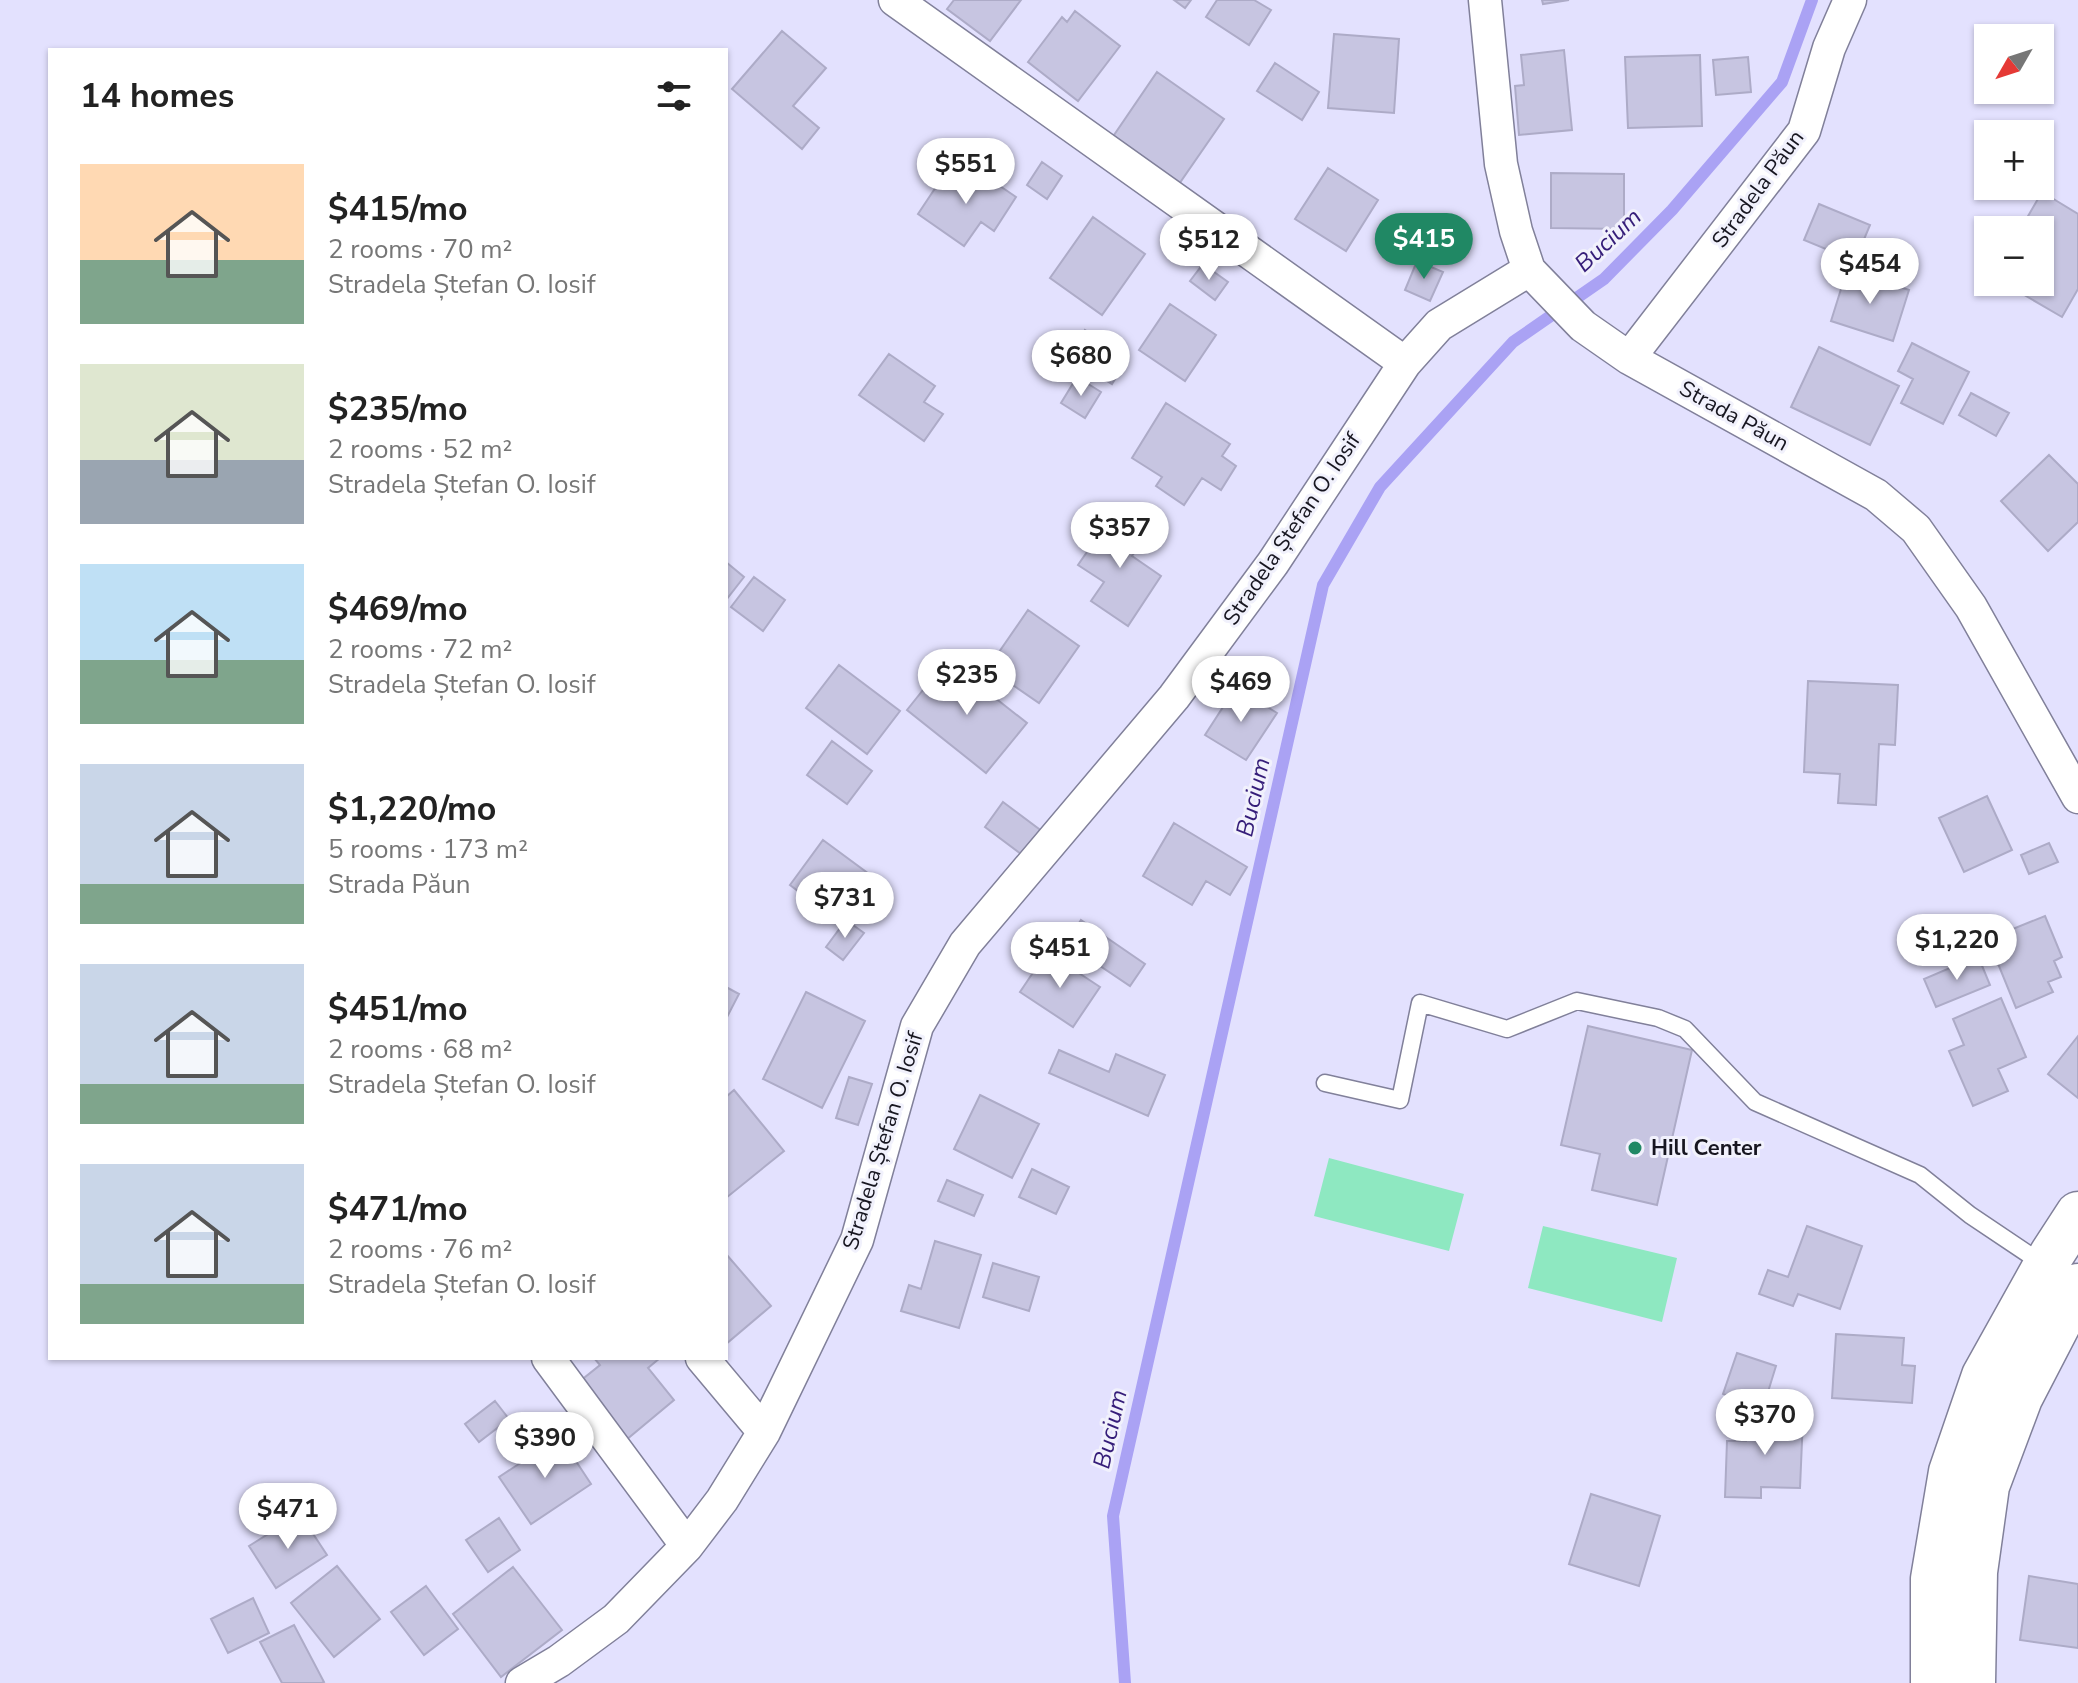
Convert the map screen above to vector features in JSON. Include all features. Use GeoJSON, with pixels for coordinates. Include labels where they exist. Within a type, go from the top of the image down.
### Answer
{"type":"FeatureCollection","features":[{"type":"Feature","properties":{"kind":"main road"},"geometry":{"type":"LineString","coordinates":[[1973,1683],[1975,1572],[1987,1486],[2065,1278],[2078,1214]]}},
{"type":"Feature","properties":{"kind":"main road"},"geometry":{"type":"LineString","coordinates":[[1933,1683],[1933,1579],[1951,1472],[1984,1376],[2065,1278]]}},
{"type":"Feature","properties":{"kind":"street"},"geometry":{"type":"LineString","coordinates":[[895,0],[1405,363]]}},
{"type":"Feature","properties":{"kind":"street","name":"Strada Păun"},"geometry":{"type":"LineString","coordinates":[[1485,0],[1501,164],[1516,231],[1537,279],[1583,326],[1629,358],[1876,495],[1916,529],[1971,607],[2078,797]]}},
{"type":"Feature","properties":{"kind":"street","name":"Stradela Păun"},"geometry":{"type":"LineString","coordinates":[[1629,358],[1804,131],[1829,48],[1850,0]]}},
{"type":"Feature","properties":{"kind":"street","name":"Stradela Ștefan O. Iosif"},"geometry":{"type":"LineString","coordinates":[[522,1683],[559,1661],[616,1619],[687,1546],[722,1500],[764,1432],[857,1240],[917,1026],[965,944],[1174,697],[1273,563],[1405,363],[1439,325],[1537,279]]}},
{"type":"Feature","properties":{"kind":"street"},"geometry":{"type":"LineString","coordinates":[[549,1360],[687,1546]]}},
{"type":"Feature","properties":{"kind":"street"},"geometry":{"type":"LineString","coordinates":[[704,1360],[764,1432]]}},
{"type":"Feature","properties":{"kind":"lane"},"geometry":{"type":"LineString","coordinates":[[1325,1083],[1400,1100],[1420,1003],[1507,1029],[1577,1001],[1658,1018],[1685,1029],[1755,1102],[1920,1175],[1970,1215],[2065,1278]]}},
{"type":"Feature","properties":{"kind":"green space"},"geometry":{"type":"Polygon","coordinates":[[[1329,1158],[1464,1194],[1449,1251],[1314,1216],[1329,1158]]]}},
{"type":"Feature","properties":{"kind":"green space"},"geometry":{"type":"Polygon","coordinates":[[[1543,1226],[1677,1258],[1662,1322],[1528,1288],[1543,1226]]]}},
{"type":"Feature","properties":{"kind":"building"},"geometry":{"type":"Polygon","coordinates":[[[954,0],[1021,0],[990,41],[947,9],[954,0]]]}},
{"type":"Feature","properties":{"kind":"building"},"geometry":{"type":"Polygon","coordinates":[[[1174,0],[1191,0],[1185,8],[1174,0]]]}},
{"type":"Feature","properties":{"kind":"building"},"geometry":{"type":"Polygon","coordinates":[[[1217,0],[1254,0],[1271,10],[1249,45],[1206,17],[1217,0]]]}},
{"type":"Feature","properties":{"kind":"building"},"geometry":{"type":"Polygon","coordinates":[[[1542,0],[1569,0],[1543,4],[1542,0]]]}},
{"type":"Feature","properties":{"kind":"building"},"geometry":{"type":"Polygon","coordinates":[[[1075,11],[1120,46],[1078,101],[1028,62],[1062,17],[1067,22],[1075,11]]]}},
{"type":"Feature","properties":{"kind":"building"},"geometry":{"type":"Polygon","coordinates":[[[782,31],[826,68],[793,106],[819,128],[802,149],[732,89],[782,31]]]}},
{"type":"Feature","properties":{"kind":"building"},"geometry":{"type":"Polygon","coordinates":[[[1334,34],[1399,39],[1394,113],[1328,108],[1334,34]]]}},
{"type":"Feature","properties":{"kind":"building"},"geometry":{"type":"Polygon","coordinates":[[[1564,50],[1572,130],[1519,135],[1515,86],[1524,85],[1521,55],[1564,50]]]}},
{"type":"Feature","properties":{"kind":"building"},"geometry":{"type":"Polygon","coordinates":[[[1700,55],[1702,126],[1628,128],[1625,57],[1700,55]]]}},
{"type":"Feature","properties":{"kind":"building"},"geometry":{"type":"Polygon","coordinates":[[[1748,57],[1751,92],[1716,95],[1713,60],[1748,57]]]}},
{"type":"Feature","properties":{"kind":"building"},"geometry":{"type":"Polygon","coordinates":[[[1275,63],[1319,92],[1302,120],[1257,91],[1275,63]]]}},
{"type":"Feature","properties":{"kind":"building"},"geometry":{"type":"Polygon","coordinates":[[[1157,72],[1224,119],[1179,184],[1112,138],[1157,72]]]}},
{"type":"Feature","properties":{"kind":"building"},"geometry":{"type":"Polygon","coordinates":[[[1042,162],[1062,176],[1047,199],[1027,185],[1042,162]]]}},
{"type":"Feature","properties":{"kind":"building"},"geometry":{"type":"Polygon","coordinates":[[[1328,168],[1378,200],[1346,251],[1295,219],[1328,168]]]}},
{"type":"Feature","properties":{"kind":"building"},"geometry":{"type":"Polygon","coordinates":[[[978,171],[1016,197],[994,231],[981,222],[964,246],[918,214],[946,172],[967,187],[978,171]]]}},
{"type":"Feature","properties":{"kind":"building"},"geometry":{"type":"Polygon","coordinates":[[[1551,173],[1624,174],[1624,229],[1551,228],[1551,173]]]}},
{"type":"Feature","properties":{"kind":"building"},"geometry":{"type":"Polygon","coordinates":[[[2054,199],[2078,214],[2078,289],[2062,317],[2026,296],[2054,296],[2054,216],[2028,216],[2037,200],[2054,199]]]}},
{"type":"Feature","properties":{"kind":"building"},"geometry":{"type":"Polygon","coordinates":[[[1819,204],[1870,225],[1855,261],[1804,240],[1819,204]]]}},
{"type":"Feature","properties":{"kind":"building"},"geometry":{"type":"Polygon","coordinates":[[[1093,217],[1145,254],[1102,315],[1050,278],[1093,217]]]}},
{"type":"Feature","properties":{"kind":"building"},"geometry":{"type":"Polygon","coordinates":[[[1417,261],[1443,272],[1430,301],[1405,290],[1417,261]]]}},
{"type":"Feature","properties":{"kind":"building"},"geometry":{"type":"Polygon","coordinates":[[[1203,264],[1228,282],[1215,300],[1190,281],[1203,264]]]}},
{"type":"Feature","properties":{"kind":"building"},"geometry":{"type":"Polygon","coordinates":[[[1847,270],[1909,290],[1893,341],[1831,321],[1847,270]]]}},
{"type":"Feature","properties":{"kind":"building"},"geometry":{"type":"Polygon","coordinates":[[[1170,304],[1216,335],[1185,381],[1139,350],[1170,304]]]}},
{"type":"Feature","properties":{"kind":"building"},"geometry":{"type":"Polygon","coordinates":[[[1085,330],[1128,357],[1112,384],[1068,357],[1085,330]]]}},
{"type":"Feature","properties":{"kind":"building"},"geometry":{"type":"Polygon","coordinates":[[[1912,343],[1969,372],[1943,424],[1901,403],[1913,379],[1898,371],[1912,343]]]}},
{"type":"Feature","properties":{"kind":"building"},"geometry":{"type":"Polygon","coordinates":[[[1819,347],[1899,386],[1870,445],[1791,407],[1819,347]]]}},
{"type":"Feature","properties":{"kind":"building"},"geometry":{"type":"Polygon","coordinates":[[[889,354],[935,386],[924,402],[943,414],[924,441],[859,395],[889,354]]]}},
{"type":"Feature","properties":{"kind":"building"},"geometry":{"type":"Polygon","coordinates":[[[1077,377],[1101,392],[1085,418],[1061,403],[1077,377]]]}},
{"type":"Feature","properties":{"kind":"building"},"geometry":{"type":"Polygon","coordinates":[[[1971,393],[2009,413],[1996,436],[1959,415],[1971,393]]]}},
{"type":"Feature","properties":{"kind":"building"},"geometry":{"type":"Polygon","coordinates":[[[1166,403],[1230,444],[1222,456],[1236,466],[1221,490],[1202,478],[1184,505],[1156,486],[1162,477],[1132,458],[1166,403]]]}},
{"type":"Feature","properties":{"kind":"building"},"geometry":{"type":"Polygon","coordinates":[[[2049,455],[2078,484],[2078,522],[2048,551],[2001,501],[2049,455]]]}},
{"type":"Feature","properties":{"kind":"building"},"geometry":{"type":"Polygon","coordinates":[[[1114,513],[1147,535],[1132,556],[1161,576],[1128,626],[1091,601],[1104,582],[1078,565],[1114,513]]]}},
{"type":"Feature","properties":{"kind":"building"},"geometry":{"type":"Polygon","coordinates":[[[728,564],[744,577],[728,597],[728,564]]]}},
{"type":"Feature","properties":{"kind":"building"},"geometry":{"type":"Polygon","coordinates":[[[754,577],[785,600],[763,631],[731,607],[754,577]]]}},
{"type":"Feature","properties":{"kind":"building"},"geometry":{"type":"Polygon","coordinates":[[[1028,610],[1079,646],[1039,703],[988,668],[1028,610]]]}},
{"type":"Feature","properties":{"kind":"building"},"geometry":{"type":"Polygon","coordinates":[[[947,660],[1027,723],[986,773],[907,710],[947,660]]]}},
{"type":"Feature","properties":{"kind":"building"},"geometry":{"type":"Polygon","coordinates":[[[839,665],[900,711],[867,754],[806,708],[839,665]]]}},
{"type":"Feature","properties":{"kind":"building"},"geometry":{"type":"Polygon","coordinates":[[[1808,681],[1898,685],[1895,745],[1879,744],[1876,805],[1838,803],[1840,774],[1804,772],[1808,681]]]}},
{"type":"Feature","properties":{"kind":"building"},"geometry":{"type":"Polygon","coordinates":[[[1236,687],[1277,713],[1246,760],[1205,735],[1236,687]]]}},
{"type":"Feature","properties":{"kind":"building"},"geometry":{"type":"Polygon","coordinates":[[[832,741],[872,771],[847,804],[807,775],[832,741]]]}},
{"type":"Feature","properties":{"kind":"building"},"geometry":{"type":"Polygon","coordinates":[[[1987,796],[2012,850],[1964,872],[1939,818],[1987,796]]]}},
{"type":"Feature","properties":{"kind":"building"},"geometry":{"type":"Polygon","coordinates":[[[1003,802],[1043,832],[1025,857],[985,827],[1003,802]]]}},
{"type":"Feature","properties":{"kind":"building"},"geometry":{"type":"Polygon","coordinates":[[[1174,823],[1247,867],[1230,895],[1206,881],[1192,905],[1143,876],[1174,823]]]}},
{"type":"Feature","properties":{"kind":"building"},"geometry":{"type":"Polygon","coordinates":[[[823,840],[869,874],[835,919],[790,885],[823,840]]]}},
{"type":"Feature","properties":{"kind":"building"},"geometry":{"type":"Polygon","coordinates":[[[2049,843],[2058,862],[2029,874],[2021,855],[2049,843]]]}},
{"type":"Feature","properties":{"kind":"building"},"geometry":{"type":"Polygon","coordinates":[[[2045,916],[2062,957],[2054,961],[2061,977],[2048,982],[2053,992],[2016,1008],[1988,939],[2045,916]]]}},
{"type":"Feature","properties":{"kind":"building"},"geometry":{"type":"Polygon","coordinates":[[[846,920],[864,933],[843,960],[826,947],[846,920]]]}},
{"type":"Feature","properties":{"kind":"building"},"geometry":{"type":"Polygon","coordinates":[[[1081,920],[1145,964],[1130,986],[1066,943],[1081,920]]]}},
{"type":"Feature","properties":{"kind":"building"},"geometry":{"type":"Polygon","coordinates":[[[1047,952],[1100,987],[1073,1027],[1020,992],[1047,952]]]}},
{"type":"Feature","properties":{"kind":"building"},"geometry":{"type":"Polygon","coordinates":[[[1978,956],[1990,985],[1936,1007],[1924,979],[1978,956]]]}},
{"type":"Feature","properties":{"kind":"building"},"geometry":{"type":"Polygon","coordinates":[[[728,988],[739,994],[728,1015],[728,988]]]}},
{"type":"Feature","properties":{"kind":"building"},"geometry":{"type":"Polygon","coordinates":[[[806,992],[865,1021],[822,1108],[763,1079],[806,992]]]}},
{"type":"Feature","properties":{"kind":"building"},"geometry":{"type":"Polygon","coordinates":[[[2001,998],[2026,1057],[1998,1069],[2008,1091],[1973,1106],[1949,1051],[1964,1045],[1953,1019],[2001,998]]]}},
{"type":"Feature","properties":{"kind":"building"},"geometry":{"type":"Polygon","coordinates":[[[1588,1026],[1692,1050],[1657,1205],[1592,1190],[1600,1154],[1561,1145],[1588,1026]]]}},
{"type":"Feature","properties":{"kind":"building"},"geometry":{"type":"Polygon","coordinates":[[[2078,1036],[2078,1098],[2048,1074],[2078,1036]]]}},
{"type":"Feature","properties":{"kind":"building"},"geometry":{"type":"Polygon","coordinates":[[[1059,1050],[1109,1072],[1116,1054],[1165,1075],[1148,1116],[1049,1073],[1059,1050]]]}},
{"type":"Feature","properties":{"kind":"building"},"geometry":{"type":"Polygon","coordinates":[[[849,1077],[872,1084],[858,1125],[836,1118],[849,1077]]]}},
{"type":"Feature","properties":{"kind":"building"},"geometry":{"type":"Polygon","coordinates":[[[734,1090],[784,1151],[728,1196],[728,1095],[734,1090]]]}},
{"type":"Feature","properties":{"kind":"building"},"geometry":{"type":"Polygon","coordinates":[[[980,1095],[1039,1124],[1012,1178],[954,1149],[980,1095]]]}},
{"type":"Feature","properties":{"kind":"building"},"geometry":{"type":"Polygon","coordinates":[[[1032,1169],[1069,1187],[1056,1214],[1019,1197],[1032,1169]]]}},
{"type":"Feature","properties":{"kind":"building"},"geometry":{"type":"Polygon","coordinates":[[[947,1180],[983,1195],[974,1216],[938,1201],[947,1180]]]}},
{"type":"Feature","properties":{"kind":"building"},"geometry":{"type":"Polygon","coordinates":[[[1807,1226],[1862,1246],[1840,1309],[1798,1294],[1793,1306],[1759,1294],[1768,1270],[1788,1277],[1807,1226]]]}},
{"type":"Feature","properties":{"kind":"building"},"geometry":{"type":"Polygon","coordinates":[[[935,1241],[981,1255],[959,1328],[901,1311],[909,1285],[921,1289],[935,1241]]]}},
{"type":"Feature","properties":{"kind":"building"},"geometry":{"type":"Polygon","coordinates":[[[728,1256],[771,1306],[728,1342],[728,1256]]]}},
{"type":"Feature","properties":{"kind":"building"},"geometry":{"type":"Polygon","coordinates":[[[993,1263],[1039,1277],[1029,1311],[983,1297],[993,1263]]]}},
{"type":"Feature","properties":{"kind":"building"},"geometry":{"type":"Polygon","coordinates":[[[1836,1334],[1904,1338],[1902,1365],[1915,1366],[1912,1403],[1832,1398],[1836,1334]]]}},
{"type":"Feature","properties":{"kind":"building"},"geometry":{"type":"Polygon","coordinates":[[[1737,1353],[1776,1366],[1763,1408],[1723,1394],[1737,1353]]]}},
{"type":"Feature","properties":{"kind":"building"},"geometry":{"type":"Polygon","coordinates":[[[596,1360],[658,1360],[648,1368],[674,1400],[626,1440],[579,1382],[600,1365],[596,1360]]]}},
{"type":"Feature","properties":{"kind":"building"},"geometry":{"type":"Polygon","coordinates":[[[495,1401],[509,1419],[479,1442],[465,1424],[495,1401]]]}},
{"type":"Feature","properties":{"kind":"building"},"geometry":{"type":"Polygon","coordinates":[[[1747,1416],[1803,1418],[1800,1488],[1761,1487],[1761,1498],[1725,1497],[1727,1441],[1746,1441],[1747,1416]]]}},
{"type":"Feature","properties":{"kind":"building"},"geometry":{"type":"Polygon","coordinates":[[[560,1437],[591,1484],[531,1524],[499,1477],[560,1437]]]}},
{"type":"Feature","properties":{"kind":"building"},"geometry":{"type":"Polygon","coordinates":[[[1591,1494],[1660,1516],[1639,1586],[1569,1564],[1591,1494]]]}},
{"type":"Feature","properties":{"kind":"building"},"geometry":{"type":"Polygon","coordinates":[[[300,1514],[327,1555],[276,1588],[249,1546],[300,1514]]]}},
{"type":"Feature","properties":{"kind":"building"},"geometry":{"type":"Polygon","coordinates":[[[499,1518],[520,1550],[488,1572],[466,1540],[499,1518]]]}},
{"type":"Feature","properties":{"kind":"building"},"geometry":{"type":"Polygon","coordinates":[[[337,1566],[380,1619],[334,1657],[291,1603],[337,1566]]]}},
{"type":"Feature","properties":{"kind":"building"},"geometry":{"type":"Polygon","coordinates":[[[513,1567],[562,1630],[501,1677],[453,1614],[513,1567]]]}},
{"type":"Feature","properties":{"kind":"building"},"geometry":{"type":"Polygon","coordinates":[[[2029,1576],[2078,1584],[2078,1648],[2020,1640],[2029,1576]]]}},
{"type":"Feature","properties":{"kind":"building"},"geometry":{"type":"Polygon","coordinates":[[[426,1586],[458,1629],[424,1655],[391,1612],[426,1586]]]}},
{"type":"Feature","properties":{"kind":"building"},"geometry":{"type":"Polygon","coordinates":[[[253,1598],[269,1633],[228,1653],[211,1619],[253,1598]]]}},
{"type":"Feature","properties":{"kind":"building"},"geometry":{"type":"Polygon","coordinates":[[[294,1625],[324,1682],[282,1683],[260,1642],[294,1625]]]}},
{"type":"Feature","properties":{"kind":"waterway","name":"Bucium"},"geometry":{"type":"LineString","coordinates":[[1125,1683],[1113,1516],[1323,585],[1380,487],[1513,342],[1604,279],[1672,210],[1782,82],[1812,0]]}},
{"type":"Feature","properties":{"kind":"place","name":"Hill Center"},"geometry":{"type":"Point","coordinates":[1635,1148]}}]}
